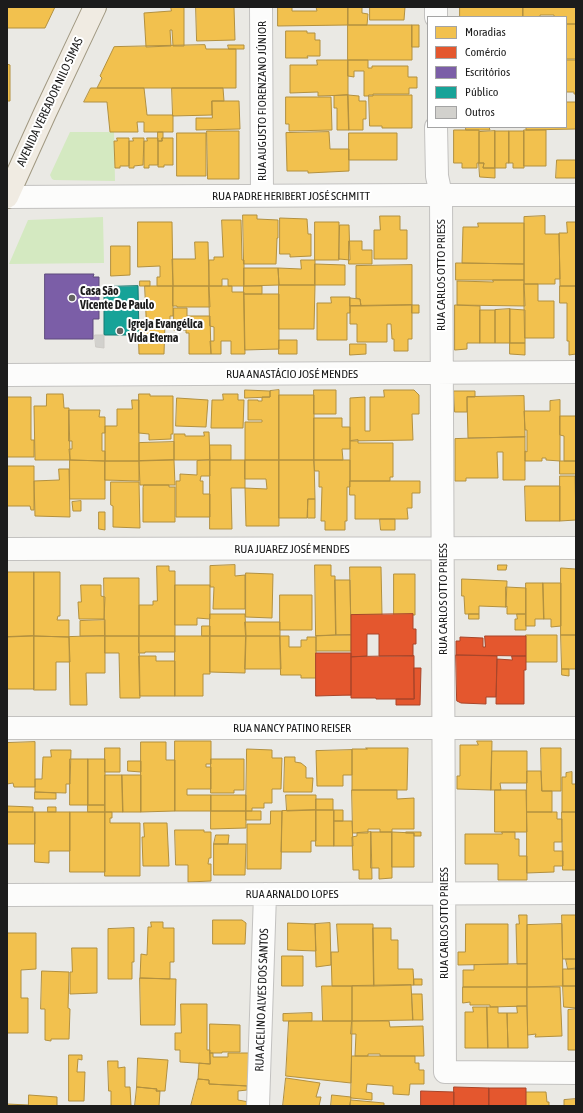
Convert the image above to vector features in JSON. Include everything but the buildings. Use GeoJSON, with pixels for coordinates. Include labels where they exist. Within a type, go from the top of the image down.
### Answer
{"type":"FeatureCollection","features":[{"type":"Feature","properties":{"kind":"main road","name":"AVENIDA VEREADOR NILO SIMAS"},"geometry":{"type":"LineString","coordinates":[[7,197],[94,7]]}},
{"type":"Feature","properties":{"kind":"street","name":"RUA AUGUSTO FIORENZANO JÚNIOR"},"geometry":{"type":"LineString","coordinates":[[261,7],[262,196]]}},
{"type":"Feature","properties":{"kind":"street","name":"RUA CARLOS OTTO PRIESS"},"geometry":{"type":"LineString","coordinates":[[436,128],[437,176],[441,195],[445,1072],[576,1073]]}},
{"type":"Feature","properties":{"kind":"street","name":"RUA PADRE HERIBERT JOSÉ SCHMITT"},"geometry":{"type":"LineString","coordinates":[[7,197],[441,195],[576,196]]}},
{"type":"Feature","properties":{"kind":"street","name":"RUA ANASTÁCIO JOSÉ MENDES"},"geometry":{"type":"LineString","coordinates":[[7,376],[576,372]]}},
{"type":"Feature","properties":{"kind":"street","name":"RUA JUAREZ JOSÉ MENDES"},"geometry":{"type":"LineString","coordinates":[[7,549],[576,548]]}},
{"type":"Feature","properties":{"kind":"street","name":"RUA NANCY PATINO REISER"},"geometry":{"type":"LineString","coordinates":[[7,728],[576,728]]}},
{"type":"Feature","properties":{"kind":"street","name":"RUA ARNALDO LOPES"},"geometry":{"type":"LineString","coordinates":[[7,895],[576,893]]}},
{"type":"Feature","properties":{"kind":"street","name":"RUA ACELINO ALVES DOS SANTOS"},"geometry":{"type":"LineString","coordinates":[[258,1106],[265,894]]}},
{"type":"Feature","properties":{"kind":"green space"},"geometry":{"type":"Polygon","coordinates":[[[70,132],[114,132],[115,181],[52,179],[50,175],[70,132]]]}},
{"type":"Feature","properties":{"kind":"green space"},"geometry":{"type":"Polygon","coordinates":[[[103,217],[104,263],[9,264],[28,220],[103,217]]]}},
{"type":"Feature","properties":{"kind":"place","name":"Casa São Vicente De Paulo"},"geometry":{"type":"Point","coordinates":[72,298]}},
{"type":"Feature","properties":{"kind":"place","name":"Igreja Evangélica Vida Eterna"},"geometry":{"type":"Point","coordinates":[120,331]}}]}
